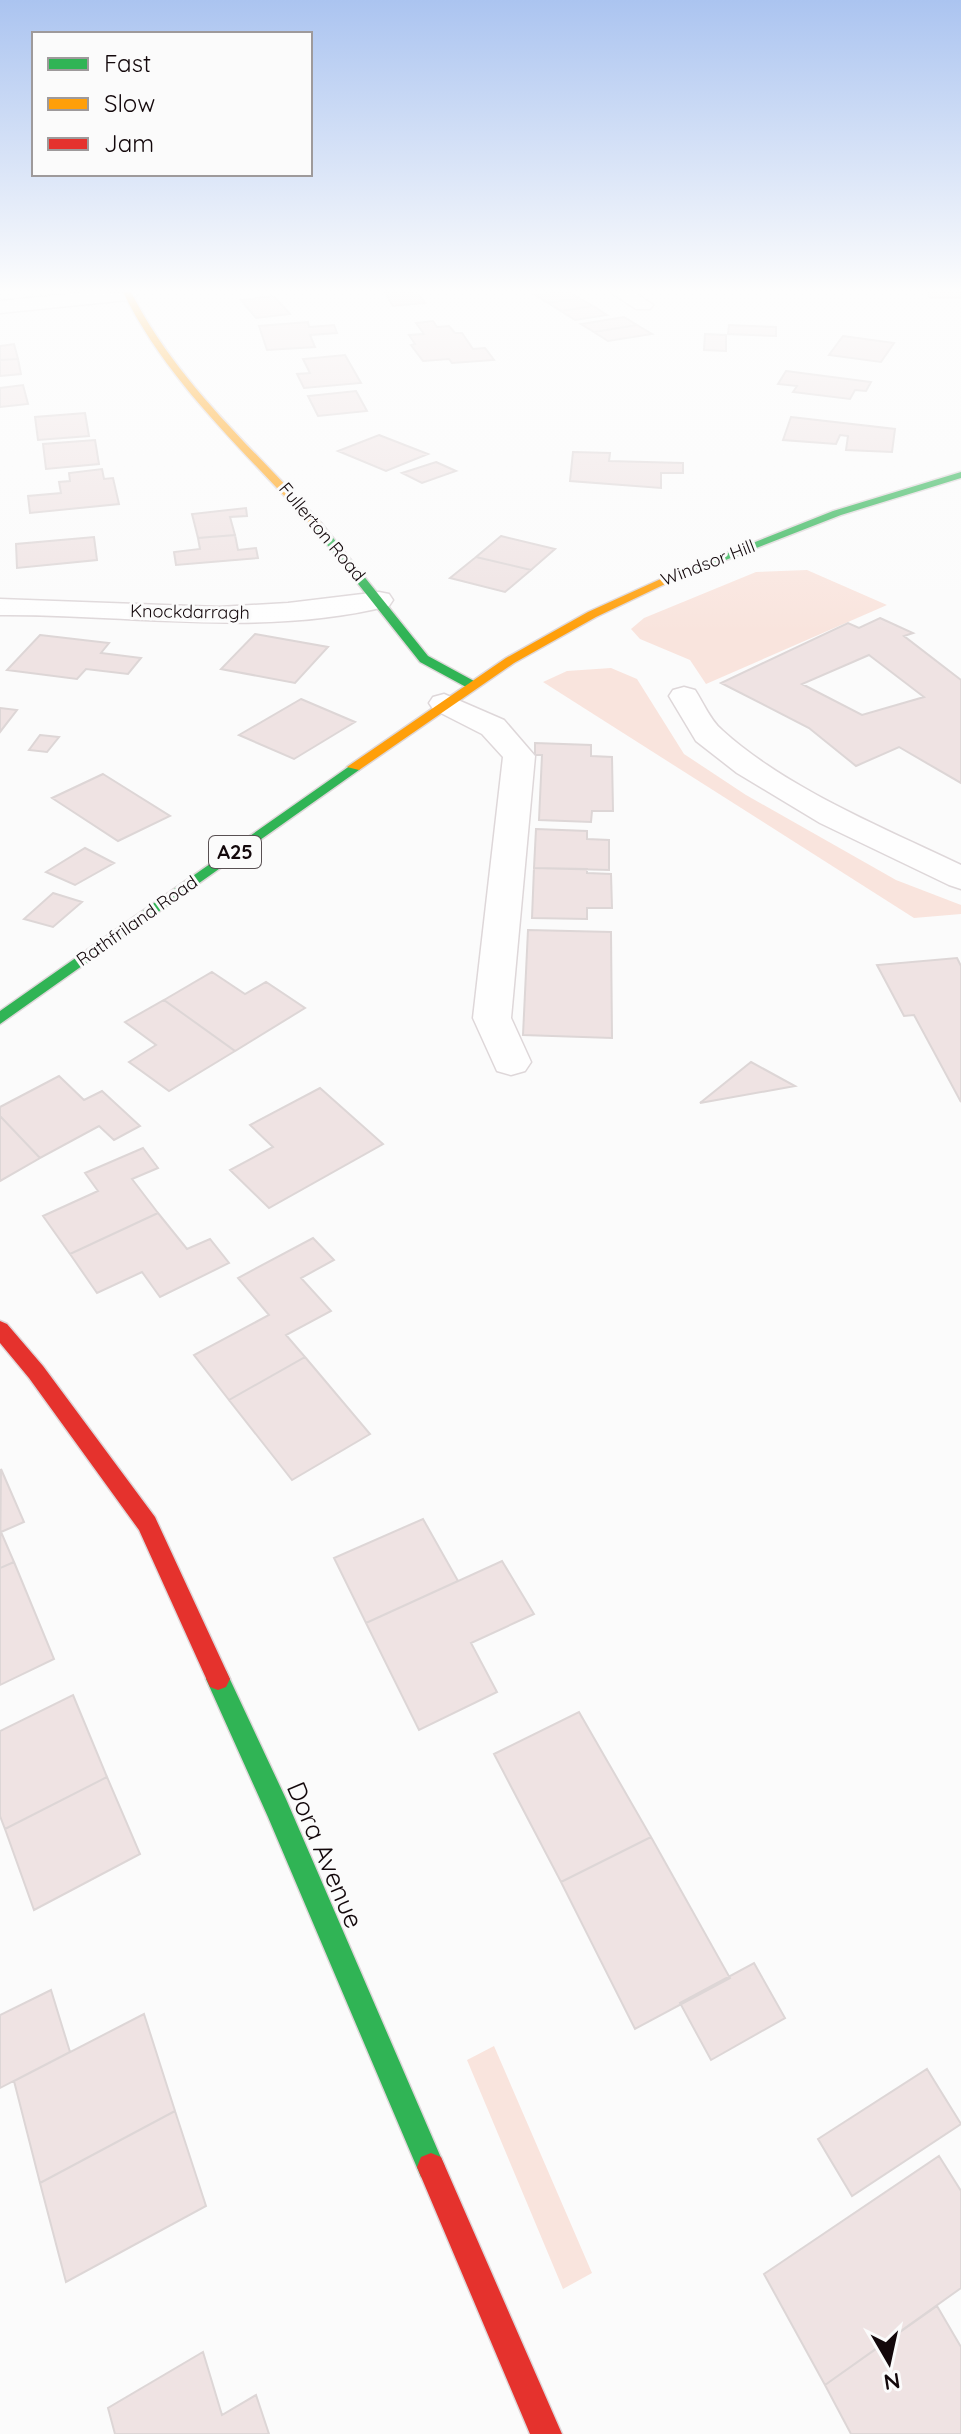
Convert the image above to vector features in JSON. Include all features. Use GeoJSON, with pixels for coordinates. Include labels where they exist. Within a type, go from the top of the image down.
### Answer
{"type":"FeatureCollection","features":[{"type":"Feature","properties":{"kind":"street","name":"Fullerton Road"},"geometry":{"type":"LineString","coordinates":[[205,406],[271,472],[379,600],[424,659],[457,693]]}},
{"type":"Feature","properties":{"kind":"street","name":"Windsor Hill"},"geometry":{"type":"LineString","coordinates":[[457,693],[561,628],[645,588],[837,513],[961,475]]}},
{"type":"Feature","properties":{"kind":"street","name":"Knockdarragh"},"geometry":{"type":"LineString","coordinates":[[0,607],[49,605],[195,616],[305,611],[379,600]]}},
{"type":"Feature","properties":{"kind":"street","name":"Rathfriland Road"},"geometry":{"type":"LineString","coordinates":[[0,1019],[457,693]]}},
{"type":"Feature","properties":{"kind":"street"},"geometry":{"type":"LineString","coordinates":[[457,693],[519,756],[492,1018],[511,1062]]}},
{"type":"Feature","properties":{"kind":"street"},"geometry":{"type":"LineString","coordinates":[[684,696],[707,734],[748,766],[832,816],[961,878]]}},
{"type":"Feature","properties":{"kind":"street","name":"Dora Avenue"},"geometry":{"type":"LineString","coordinates":[[0,1329],[36,1372],[147,1524],[277,1808],[546,2434]]}},
{"type":"Feature","properties":{"kind":"shaded area"},"geometry":{"type":"Polygon","coordinates":[[[807,570],[887,605],[706,684],[690,660],[640,639],[631,629],[644,618],[756,572],[807,570]]]}},
{"type":"Feature","properties":{"kind":"shaded area"},"geometry":{"type":"Polygon","coordinates":[[[611,668],[637,679],[684,754],[746,795],[896,880],[961,905],[961,914],[914,918],[543,682],[567,671],[611,668]]]}},
{"type":"Feature","properties":{"kind":"shaded area"},"geometry":{"type":"Polygon","coordinates":[[[494,2046],[592,2273],[563,2289],[467,2060],[494,2046]]]}},
{"type":"Feature","properties":{"kind":"building"},"geometry":{"type":"Polygon","coordinates":[[[313,406],[364,406],[367,411],[318,416],[313,406]]]}},
{"type":"Feature","properties":{"kind":"building"},"geometry":{"type":"Polygon","coordinates":[[[85,413],[89,436],[38,440],[35,417],[85,413]]]}},
{"type":"Feature","properties":{"kind":"building"},"geometry":{"type":"Polygon","coordinates":[[[791,417],[895,429],[892,452],[846,450],[848,436],[840,435],[836,444],[783,440],[791,417]]]}},
{"type":"Feature","properties":{"kind":"building"},"geometry":{"type":"Polygon","coordinates":[[[379,435],[428,454],[386,471],[338,451],[379,435]]]}},
{"type":"Feature","properties":{"kind":"building"},"geometry":{"type":"Polygon","coordinates":[[[95,440],[99,464],[46,469],[43,444],[95,440]]]}},
{"type":"Feature","properties":{"kind":"building"},"geometry":{"type":"Polygon","coordinates":[[[573,452],[610,453],[609,461],[683,463],[683,473],[661,473],[661,488],[570,481],[573,452]]]}},
{"type":"Feature","properties":{"kind":"building"},"geometry":{"type":"Polygon","coordinates":[[[436,462],[456,471],[422,483],[402,473],[436,462]]]}},
{"type":"Feature","properties":{"kind":"building"},"geometry":{"type":"Polygon","coordinates":[[[102,469],[104,479],[113,478],[119,504],[30,513],[28,496],[61,493],[59,482],[70,481],[69,473],[102,469]]]}},
{"type":"Feature","properties":{"kind":"building"},"geometry":{"type":"Polygon","coordinates":[[[246,508],[247,516],[230,517],[235,535],[198,538],[192,514],[246,508]]]}},
{"type":"Feature","properties":{"kind":"building"},"geometry":{"type":"Polygon","coordinates":[[[235,535],[238,550],[256,548],[258,558],[176,565],[174,552],[200,549],[198,538],[235,535]]]}},
{"type":"Feature","properties":{"kind":"building"},"geometry":{"type":"Polygon","coordinates":[[[501,536],[555,549],[531,570],[476,557],[501,536]]]}},
{"type":"Feature","properties":{"kind":"building"},"geometry":{"type":"Polygon","coordinates":[[[94,537],[97,560],[17,568],[16,544],[94,537]]]}},
{"type":"Feature","properties":{"kind":"building"},"geometry":{"type":"Polygon","coordinates":[[[476,557],[531,570],[505,592],[450,578],[476,557]]]}},
{"type":"Feature","properties":{"kind":"building"},"geometry":{"type":"Polygon","coordinates":[[[880,618],[913,633],[904,636],[961,680],[961,783],[899,747],[856,766],[809,728],[721,683],[848,623],[859,628],[880,618]],[[869,655],[802,684],[862,715],[924,697],[869,655]]]}},
{"type":"Feature","properties":{"kind":"building"},"geometry":{"type":"Polygon","coordinates":[[[255,634],[328,647],[295,683],[221,669],[255,634]]]}},
{"type":"Feature","properties":{"kind":"building"},"geometry":{"type":"Polygon","coordinates":[[[40,635],[109,643],[101,653],[141,658],[128,674],[86,669],[77,679],[7,670],[40,635]]]}},
{"type":"Feature","properties":{"kind":"building"},"geometry":{"type":"Polygon","coordinates":[[[301,699],[355,722],[294,759],[239,735],[301,699]]]}},
{"type":"Feature","properties":{"kind":"building"},"geometry":{"type":"Polygon","coordinates":[[[0,708],[17,710],[0,732],[0,708]]]}},
{"type":"Feature","properties":{"kind":"building"},"geometry":{"type":"Polygon","coordinates":[[[40,735],[59,737],[47,752],[29,750],[40,735]]]}},
{"type":"Feature","properties":{"kind":"building"},"geometry":{"type":"Polygon","coordinates":[[[535,743],[591,745],[591,756],[612,757],[613,811],[592,811],[591,822],[539,820],[542,755],[535,755],[535,743]]]}},
{"type":"Feature","properties":{"kind":"building"},"geometry":{"type":"Polygon","coordinates":[[[103,774],[170,816],[118,841],[52,798],[103,774]]]}},
{"type":"Feature","properties":{"kind":"building"},"geometry":{"type":"Polygon","coordinates":[[[536,829],[587,831],[587,839],[609,840],[609,870],[534,868],[536,829]]]}},
{"type":"Feature","properties":{"kind":"building"},"geometry":{"type":"Polygon","coordinates":[[[85,848],[114,863],[75,885],[46,872],[85,848]]]}},
{"type":"Feature","properties":{"kind":"building"},"geometry":{"type":"Polygon","coordinates":[[[534,868],[587,869],[587,873],[611,874],[612,908],[587,908],[587,919],[532,918],[534,868]]]}},
{"type":"Feature","properties":{"kind":"building"},"geometry":{"type":"Polygon","coordinates":[[[53,893],[82,902],[53,927],[24,919],[53,893]]]}},
{"type":"Feature","properties":{"kind":"building"},"geometry":{"type":"Polygon","coordinates":[[[528,930],[611,932],[612,1038],[523,1035],[528,930]]]}},
{"type":"Feature","properties":{"kind":"building"},"geometry":{"type":"Polygon","coordinates":[[[957,958],[961,966],[961,1102],[914,1015],[904,1016],[877,965],[957,958]]]}},
{"type":"Feature","properties":{"kind":"building"},"geometry":{"type":"Polygon","coordinates":[[[212,972],[245,994],[266,982],[305,1008],[235,1051],[164,1000],[212,972]]]}},
{"type":"Feature","properties":{"kind":"building"},"geometry":{"type":"Polygon","coordinates":[[[164,1000],[235,1051],[169,1091],[129,1062],[156,1045],[125,1022],[164,1000]]]}},
{"type":"Feature","properties":{"kind":"building"},"geometry":{"type":"Polygon","coordinates":[[[751,1062],[795,1086],[700,1103],[751,1062]]]}},
{"type":"Feature","properties":{"kind":"building"},"geometry":{"type":"Polygon","coordinates":[[[59,1076],[84,1100],[102,1091],[140,1126],[114,1140],[99,1126],[40,1158],[0,1116],[0,1107],[59,1076]]]}},
{"type":"Feature","properties":{"kind":"building"},"geometry":{"type":"Polygon","coordinates":[[[320,1088],[383,1144],[269,1208],[230,1170],[273,1147],[250,1125],[320,1088]]]}},
{"type":"Feature","properties":{"kind":"building"},"geometry":{"type":"Polygon","coordinates":[[[0,1116],[40,1158],[0,1181],[0,1116]]]}},
{"type":"Feature","properties":{"kind":"building"},"geometry":{"type":"Polygon","coordinates":[[[143,1148],[158,1168],[132,1179],[158,1213],[70,1254],[43,1216],[98,1191],[85,1173],[143,1148]]]}},
{"type":"Feature","properties":{"kind":"building"},"geometry":{"type":"Polygon","coordinates":[[[158,1213],[187,1249],[210,1239],[229,1263],[160,1297],[142,1272],[97,1293],[70,1254],[158,1213]]]}},
{"type":"Feature","properties":{"kind":"building"},"geometry":{"type":"Polygon","coordinates":[[[313,1238],[334,1260],[301,1278],[331,1311],[286,1335],[305,1357],[229,1400],[194,1355],[269,1315],[238,1278],[313,1238]]]}},
{"type":"Feature","properties":{"kind":"building"},"geometry":{"type":"Polygon","coordinates":[[[305,1357],[370,1434],[292,1480],[229,1400],[305,1357]]]}},
{"type":"Feature","properties":{"kind":"building"},"geometry":{"type":"Polygon","coordinates":[[[1,1469],[24,1522],[1,1532],[14,1562],[0,1568],[1,1469]]]}},
{"type":"Feature","properties":{"kind":"building"},"geometry":{"type":"Polygon","coordinates":[[[423,1519],[458,1581],[366,1623],[334,1558],[423,1519]]]}},
{"type":"Feature","properties":{"kind":"building"},"geometry":{"type":"Polygon","coordinates":[[[502,1561],[534,1614],[471,1643],[497,1692],[419,1730],[366,1623],[502,1561]]]}},
{"type":"Feature","properties":{"kind":"building"},"geometry":{"type":"Polygon","coordinates":[[[14,1562],[54,1659],[0,1685],[0,1568],[14,1562]]]}},
{"type":"Feature","properties":{"kind":"building"},"geometry":{"type":"Polygon","coordinates":[[[73,1695],[107,1777],[5,1829],[0,1816],[0,1731],[73,1695]]]}},
{"type":"Feature","properties":{"kind":"building"},"geometry":{"type":"Polygon","coordinates":[[[579,1712],[651,1837],[561,1882],[494,1754],[579,1712]]]}},
{"type":"Feature","properties":{"kind":"building"},"geometry":{"type":"Polygon","coordinates":[[[107,1777],[140,1854],[34,1910],[5,1829],[107,1777]]]}},
{"type":"Feature","properties":{"kind":"building"},"geometry":{"type":"Polygon","coordinates":[[[651,1837],[730,1978],[635,2029],[561,1882],[651,1837]]]}},
{"type":"Feature","properties":{"kind":"building"},"geometry":{"type":"Polygon","coordinates":[[[754,1963],[785,2018],[711,2060],[680,2003],[754,1963]]]}},
{"type":"Feature","properties":{"kind":"building"},"geometry":{"type":"Polygon","coordinates":[[[51,1990],[70,2052],[0,2088],[0,2015],[51,1990]]]}},
{"type":"Feature","properties":{"kind":"building"},"geometry":{"type":"Polygon","coordinates":[[[144,2014],[175,2111],[40,2183],[14,2081],[144,2014]]]}},
{"type":"Feature","properties":{"kind":"building"},"geometry":{"type":"Polygon","coordinates":[[[927,2069],[961,2124],[852,2196],[818,2139],[927,2069]]]}},
{"type":"Feature","properties":{"kind":"building"},"geometry":{"type":"Polygon","coordinates":[[[175,2111],[206,2206],[66,2282],[40,2183],[175,2111]]]}},
{"type":"Feature","properties":{"kind":"building"},"geometry":{"type":"Polygon","coordinates":[[[939,2156],[961,2191],[961,2288],[825,2385],[764,2274],[939,2156]]]}},
{"type":"Feature","properties":{"kind":"building"},"geometry":{"type":"Polygon","coordinates":[[[937,2306],[961,2347],[961,2434],[851,2434],[825,2385],[937,2306]]]}},
{"type":"Feature","properties":{"kind":"building"},"geometry":{"type":"Polygon","coordinates":[[[203,2352],[222,2415],[256,2395],[269,2434],[115,2434],[108,2408],[203,2352]]]}},
{"type":"Feature","properties":{"kind":"traffic: fast"},"geometry":{"type":"LineString","coordinates":[[678,575],[837,513],[961,475]]}},
{"type":"Feature","properties":{"kind":"traffic: fast"},"geometry":{"type":"LineString","coordinates":[[317,525],[424,659],[470,684]]}},
{"type":"Feature","properties":{"kind":"traffic: fast"},"geometry":{"type":"LineString","coordinates":[[0,1019],[354,767]]}},
{"type":"Feature","properties":{"kind":"traffic: fast"},"geometry":{"type":"LineString","coordinates":[[218,1679],[277,1808],[431,2167]]}},
{"type":"Feature","properties":{"kind":"traffic: slow"},"geometry":{"type":"LineString","coordinates":[[205,406],[317,525]]}},
{"type":"Feature","properties":{"kind":"traffic: slow"},"geometry":{"type":"LineString","coordinates":[[354,767],[470,686],[550,637],[678,575]]}},
{"type":"Feature","properties":{"kind":"traffic: jam"},"geometry":{"type":"LineString","coordinates":[[0,1329],[36,1372],[147,1524],[218,1679]]}},
{"type":"Feature","properties":{"kind":"traffic: jam"},"geometry":{"type":"LineString","coordinates":[[431,2167],[546,2434]]}}]}
